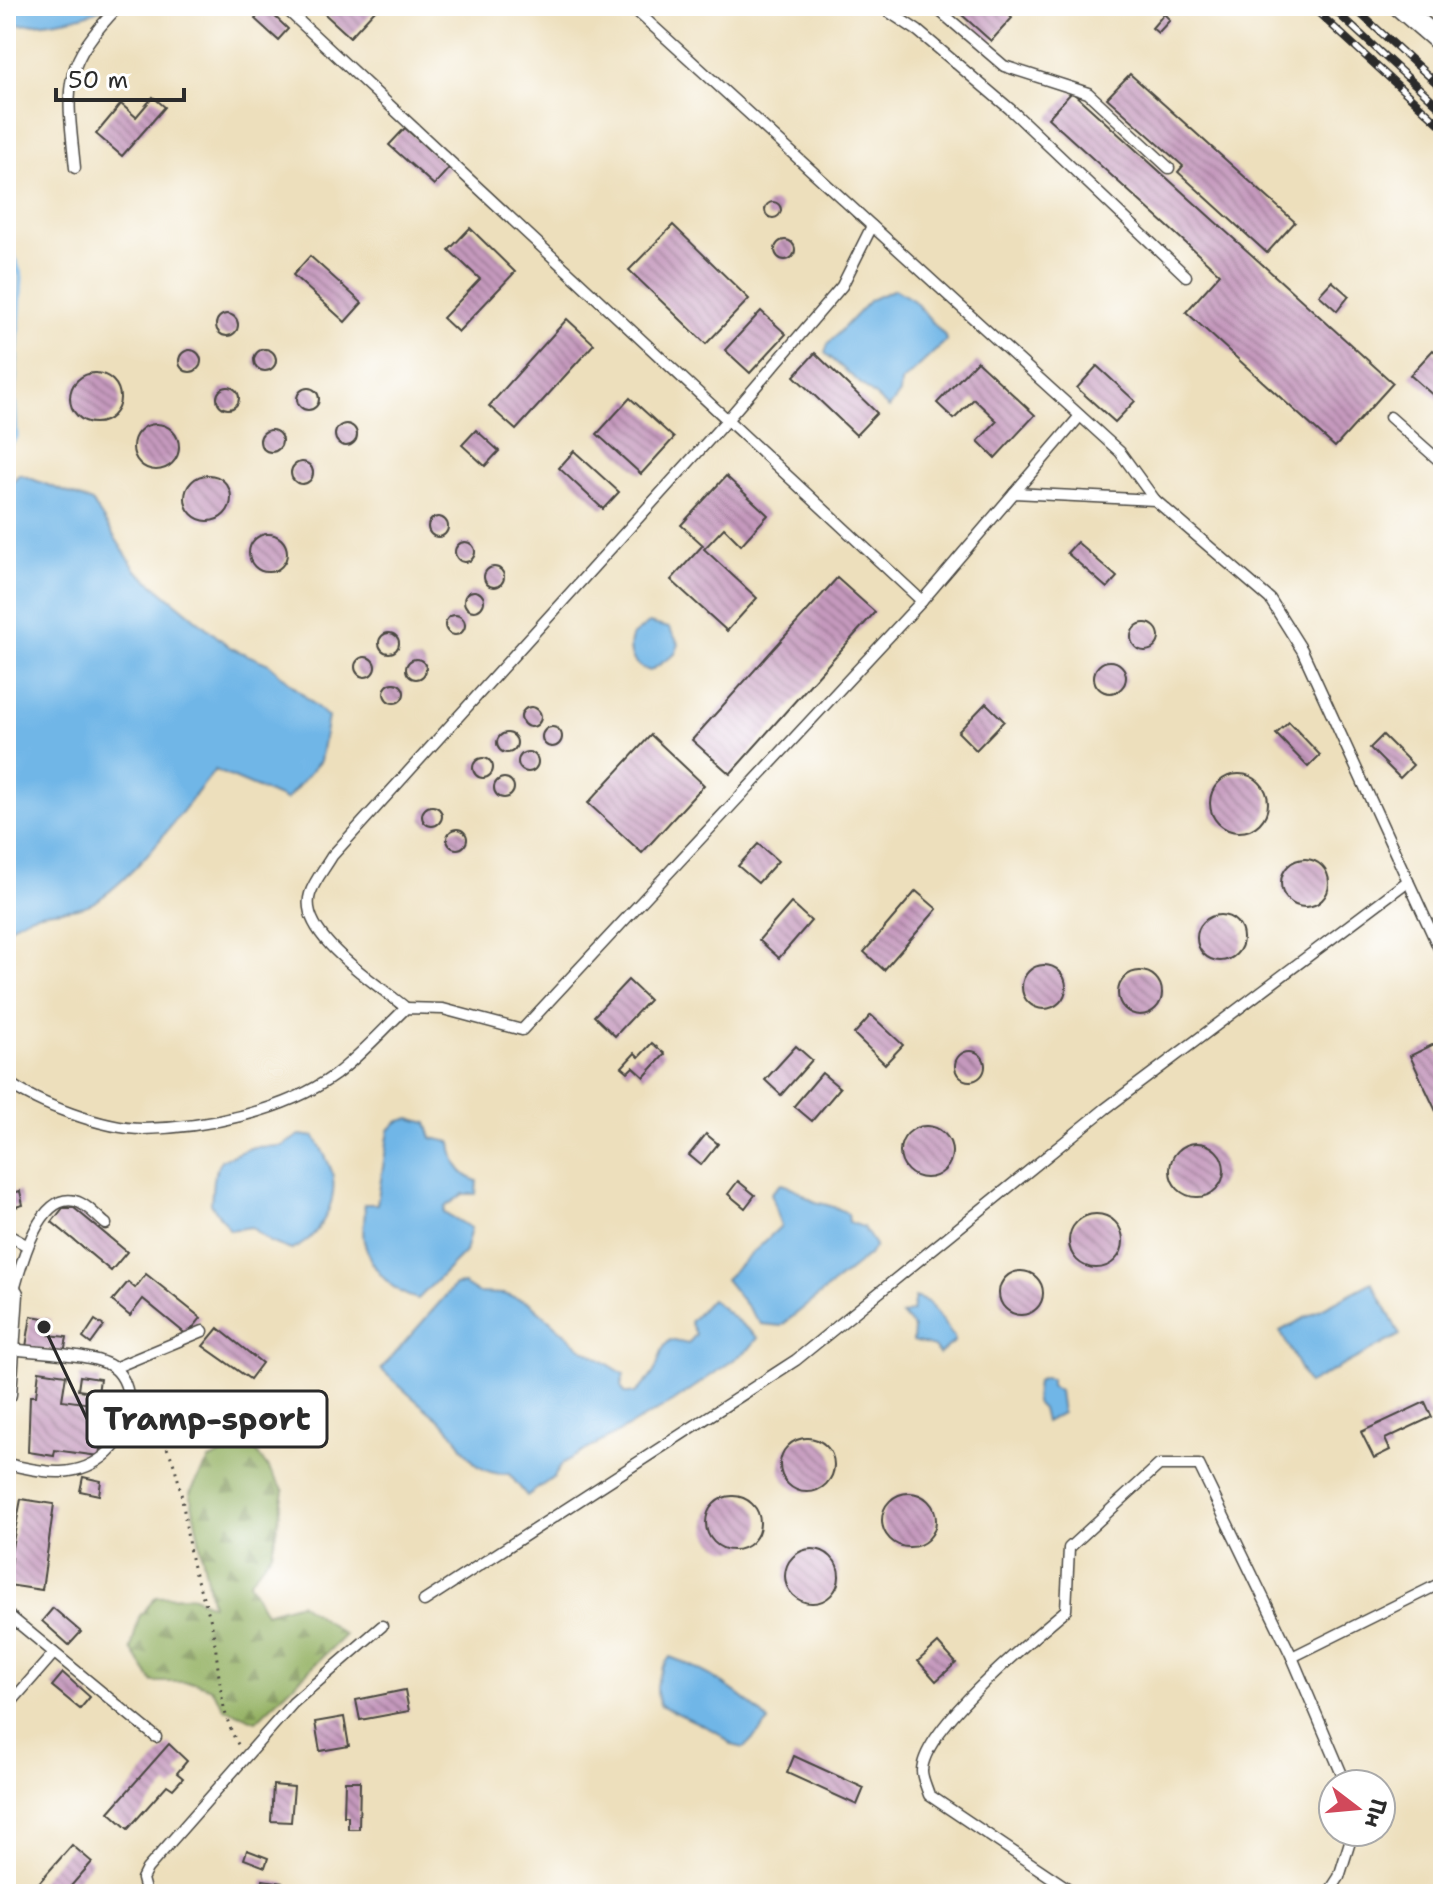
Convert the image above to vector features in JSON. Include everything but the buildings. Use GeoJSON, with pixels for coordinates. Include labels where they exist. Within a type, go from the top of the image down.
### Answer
{"type":"FeatureCollection","features":[{"type":"Feature","properties":{"kind":"street"},"geometry":{"type":"LineString","coordinates":[[1399,6],[1443,44]]}},
{"type":"Feature","properties":{"kind":"street"},"geometry":{"type":"LineString","coordinates":[[6,1394],[12,1349],[10,1294]]}},
{"type":"Feature","properties":{"kind":"lane"},"geometry":{"type":"LineString","coordinates":[[75,168],[68,96],[71,70],[91,35],[119,6]]}},
{"type":"Feature","properties":{"kind":"lane"},"geometry":{"type":"LineString","coordinates":[[283,6],[922,601]]}},
{"type":"Feature","properties":{"kind":"lane"},"geometry":{"type":"LineString","coordinates":[[631,6],[1120,452],[1155,500],[1270,599],[1302,650],[1443,957]]}},
{"type":"Feature","properties":{"kind":"lane"},"geometry":{"type":"LineString","coordinates":[[880,6],[918,31],[1010,109],[1186,276]]}},
{"type":"Feature","properties":{"kind":"lane"},"geometry":{"type":"LineString","coordinates":[[934,6],[1004,66],[1088,93],[1169,168]]}},
{"type":"Feature","properties":{"kind":"lane"},"geometry":{"type":"LineString","coordinates":[[872,226],[842,286],[727,420],[332,856],[310,895],[310,915],[317,934],[406,1008],[443,1009],[522,1030],[922,601],[1080,416]]}},
{"type":"Feature","properties":{"kind":"lane"},"geometry":{"type":"LineString","coordinates":[[1390,417],[1443,464]]}},
{"type":"Feature","properties":{"kind":"lane"},"geometry":{"type":"LineString","coordinates":[[1014,493],[1155,500]]}},
{"type":"Feature","properties":{"kind":"lane"},"geometry":{"type":"LineString","coordinates":[[424,1601],[796,1360],[1105,1109],[1408,881]]}},
{"type":"Feature","properties":{"kind":"lane"},"geometry":{"type":"LineString","coordinates":[[6,1081],[91,1121],[141,1129],[211,1121],[283,1101],[334,1075],[406,1008]]}},
{"type":"Feature","properties":{"kind":"lane"},"geometry":{"type":"LineString","coordinates":[[10,1294],[26,1245],[50,1208],[61,1202],[80,1203],[106,1224]]}},
{"type":"Feature","properties":{"kind":"lane"},"geometry":{"type":"LineString","coordinates":[[6,1234],[26,1245]]}},
{"type":"Feature","properties":{"kind":"lane"},"geometry":{"type":"LineString","coordinates":[[12,1349],[88,1359],[114,1368],[203,1331]]}},
{"type":"Feature","properties":{"kind":"lane"},"geometry":{"type":"LineString","coordinates":[[6,1464],[61,1472],[84,1466],[114,1448],[128,1418],[129,1395],[114,1368]]}},
{"type":"Feature","properties":{"kind":"lane"},"geometry":{"type":"LineString","coordinates":[[1076,1894],[929,1795],[922,1772],[928,1750],[951,1720],[1000,1666],[1066,1610],[1069,1548],[1159,1465],[1199,1465],[1292,1657],[1339,1768]]}},
{"type":"Feature","properties":{"kind":"lane"},"geometry":{"type":"LineString","coordinates":[[1292,1657],[1443,1582]]}},
{"type":"Feature","properties":{"kind":"lane"},"geometry":{"type":"LineString","coordinates":[[6,1613],[156,1737]]}},
{"type":"Feature","properties":{"kind":"lane"},"geometry":{"type":"LineString","coordinates":[[146,1894],[142,1879],[147,1869],[293,1703],[382,1626]]}},
{"type":"Feature","properties":{"kind":"lane"},"geometry":{"type":"LineString","coordinates":[[6,1708],[54,1653]]}},
{"type":"Feature","properties":{"kind":"lane"},"geometry":{"type":"LineString","coordinates":[[1328,1894],[1339,1877],[1348,1848]]}},
{"type":"Feature","properties":{"kind":"path"},"geometry":{"type":"LineString","coordinates":[[128,1418],[147,1424],[160,1438],[177,1472],[191,1560],[211,1622],[226,1724],[246,1758]]}},
{"type":"Feature","properties":{"kind":"green space"},"geometry":{"type":"Polygon","coordinates":[[[245,1444],[254,1448],[284,1491],[272,1552],[249,1582],[265,1613],[300,1603],[345,1635],[256,1721],[224,1708],[211,1688],[195,1682],[153,1682],[131,1649],[139,1617],[156,1597],[191,1596],[212,1605],[190,1493],[209,1460],[245,1444]]]}},
{"type":"Feature","properties":{"kind":"water"},"geometry":{"type":"Polygon","coordinates":[[[6,6],[106,6],[72,18],[16,25],[6,24],[6,6]]]}},
{"type":"Feature","properties":{"kind":"water"},"geometry":{"type":"Polygon","coordinates":[[[895,289],[914,301],[946,341],[901,383],[900,393],[889,408],[825,353],[828,344],[870,300],[895,289]]]}},
{"type":"Feature","properties":{"kind":"water"},"geometry":{"type":"Polygon","coordinates":[[[19,474],[92,502],[136,570],[231,648],[269,664],[328,717],[320,761],[286,800],[215,770],[146,856],[115,887],[87,905],[29,916],[6,932],[6,491],[19,474]]]}},
{"type":"Feature","properties":{"kind":"water"},"geometry":{"type":"Polygon","coordinates":[[[649,623],[669,628],[679,644],[675,654],[650,671],[636,662],[630,648],[632,636],[649,623]]]}},
{"type":"Feature","properties":{"kind":"water"},"geometry":{"type":"Polygon","coordinates":[[[410,1118],[427,1123],[432,1138],[451,1142],[458,1166],[477,1181],[476,1194],[463,1194],[445,1207],[444,1212],[471,1228],[465,1252],[418,1299],[400,1291],[384,1278],[371,1260],[363,1236],[364,1204],[377,1204],[389,1130],[397,1122],[410,1118]]]}},
{"type":"Feature","properties":{"kind":"water"},"geometry":{"type":"Polygon","coordinates":[[[300,1135],[315,1137],[332,1172],[329,1207],[318,1228],[301,1245],[291,1250],[270,1242],[251,1227],[230,1230],[211,1204],[213,1179],[221,1160],[253,1147],[282,1146],[300,1135]]]}},
{"type":"Feature","properties":{"kind":"water"},"geometry":{"type":"Polygon","coordinates":[[[781,1184],[848,1214],[849,1222],[863,1227],[875,1245],[869,1255],[781,1326],[761,1324],[725,1279],[781,1226],[771,1193],[781,1184]]]}},
{"type":"Feature","properties":{"kind":"water"},"geometry":{"type":"Polygon","coordinates":[[[1372,1282],[1400,1335],[1308,1384],[1280,1331],[1372,1282]]]}},
{"type":"Feature","properties":{"kind":"water"},"geometry":{"type":"Polygon","coordinates":[[[464,1284],[478,1293],[504,1294],[530,1303],[580,1347],[624,1374],[621,1386],[625,1393],[635,1393],[650,1378],[662,1350],[670,1340],[688,1344],[696,1334],[690,1322],[711,1299],[758,1338],[749,1349],[673,1402],[563,1463],[554,1477],[527,1496],[509,1474],[495,1473],[475,1463],[451,1430],[381,1369],[455,1285],[464,1284]]]}},
{"type":"Feature","properties":{"kind":"water"},"geometry":{"type":"Polygon","coordinates":[[[915,1297],[928,1302],[954,1337],[954,1342],[939,1354],[934,1347],[913,1341],[914,1328],[902,1315],[912,1311],[915,1297]]]}},
{"type":"Feature","properties":{"kind":"water"},"geometry":{"type":"Polygon","coordinates":[[[1051,1379],[1051,1386],[1059,1391],[1062,1413],[1045,1422],[1042,1409],[1035,1402],[1037,1381],[1051,1379]]]}},
{"type":"Feature","properties":{"kind":"water"},"geometry":{"type":"Polygon","coordinates":[[[670,1657],[697,1668],[723,1684],[769,1722],[744,1748],[732,1745],[717,1732],[660,1705],[658,1680],[670,1657]]]}},
{"type":"Feature","properties":{"kind":"waterway"},"geometry":{"type":"LineString","coordinates":[[6,234],[21,277],[14,394],[16,437],[6,449]]}},
{"type":"Feature","properties":{"kind":"railway"},"geometry":{"type":"LineString","coordinates":[[1311,6],[1443,127]]}},
{"type":"Feature","properties":{"kind":"railway"},"geometry":{"type":"LineString","coordinates":[[1330,6],[1443,110]]}},
{"type":"Feature","properties":{"kind":"railway"},"geometry":{"type":"LineString","coordinates":[[1352,6],[1443,89]]}},
{"type":"Feature","properties":{"kind":"place","name":"Tramp-sport"},"geometry":{"type":"Point","coordinates":[44,1327]}}]}
